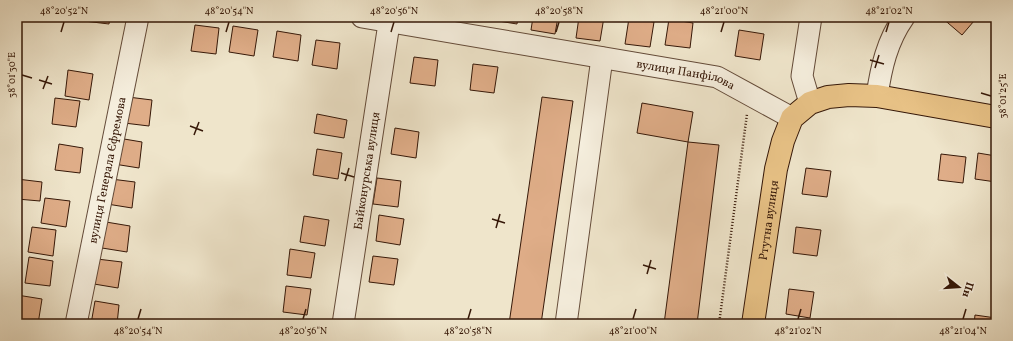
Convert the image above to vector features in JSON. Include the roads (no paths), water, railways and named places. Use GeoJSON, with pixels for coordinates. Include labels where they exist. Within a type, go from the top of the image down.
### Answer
{"type":"FeatureCollection","features":[{"type":"Feature","properties":{"kind":"main road"},"geometry":{"type":"LineString","coordinates":[[792,118],[810,103],[828,97],[849,95],[877,96],[996,117]]}},
{"type":"Feature","properties":{"kind":"main road","name":"Ртутна вулиця"},"geometry":{"type":"LineString","coordinates":[[753,324],[776,169],[783,141],[792,118]]}},
{"type":"Feature","properties":{"kind":"street","name":"вулиця Генерала Єфремова"},"geometry":{"type":"LineString","coordinates":[[76,324],[138,17]]}},
{"type":"Feature","properties":{"kind":"street","name":"вулиця Панфілова"},"geometry":{"type":"LineString","coordinates":[[362,17],[390,20],[717,78],[792,118]]}},
{"type":"Feature","properties":{"kind":"street"},"geometry":{"type":"LineString","coordinates":[[810,103],[802,76],[811,17]]}},
{"type":"Feature","properties":{"kind":"street"},"geometry":{"type":"LineString","coordinates":[[877,96],[880,70],[888,48],[904,17]]}},
{"type":"Feature","properties":{"kind":"street","name":"Байконурська вулиця"},"geometry":{"type":"LineString","coordinates":[[343,324],[390,20]]}},
{"type":"Feature","properties":{"kind":"street"},"geometry":{"type":"LineString","coordinates":[[566,324],[602,58]]}}]}
